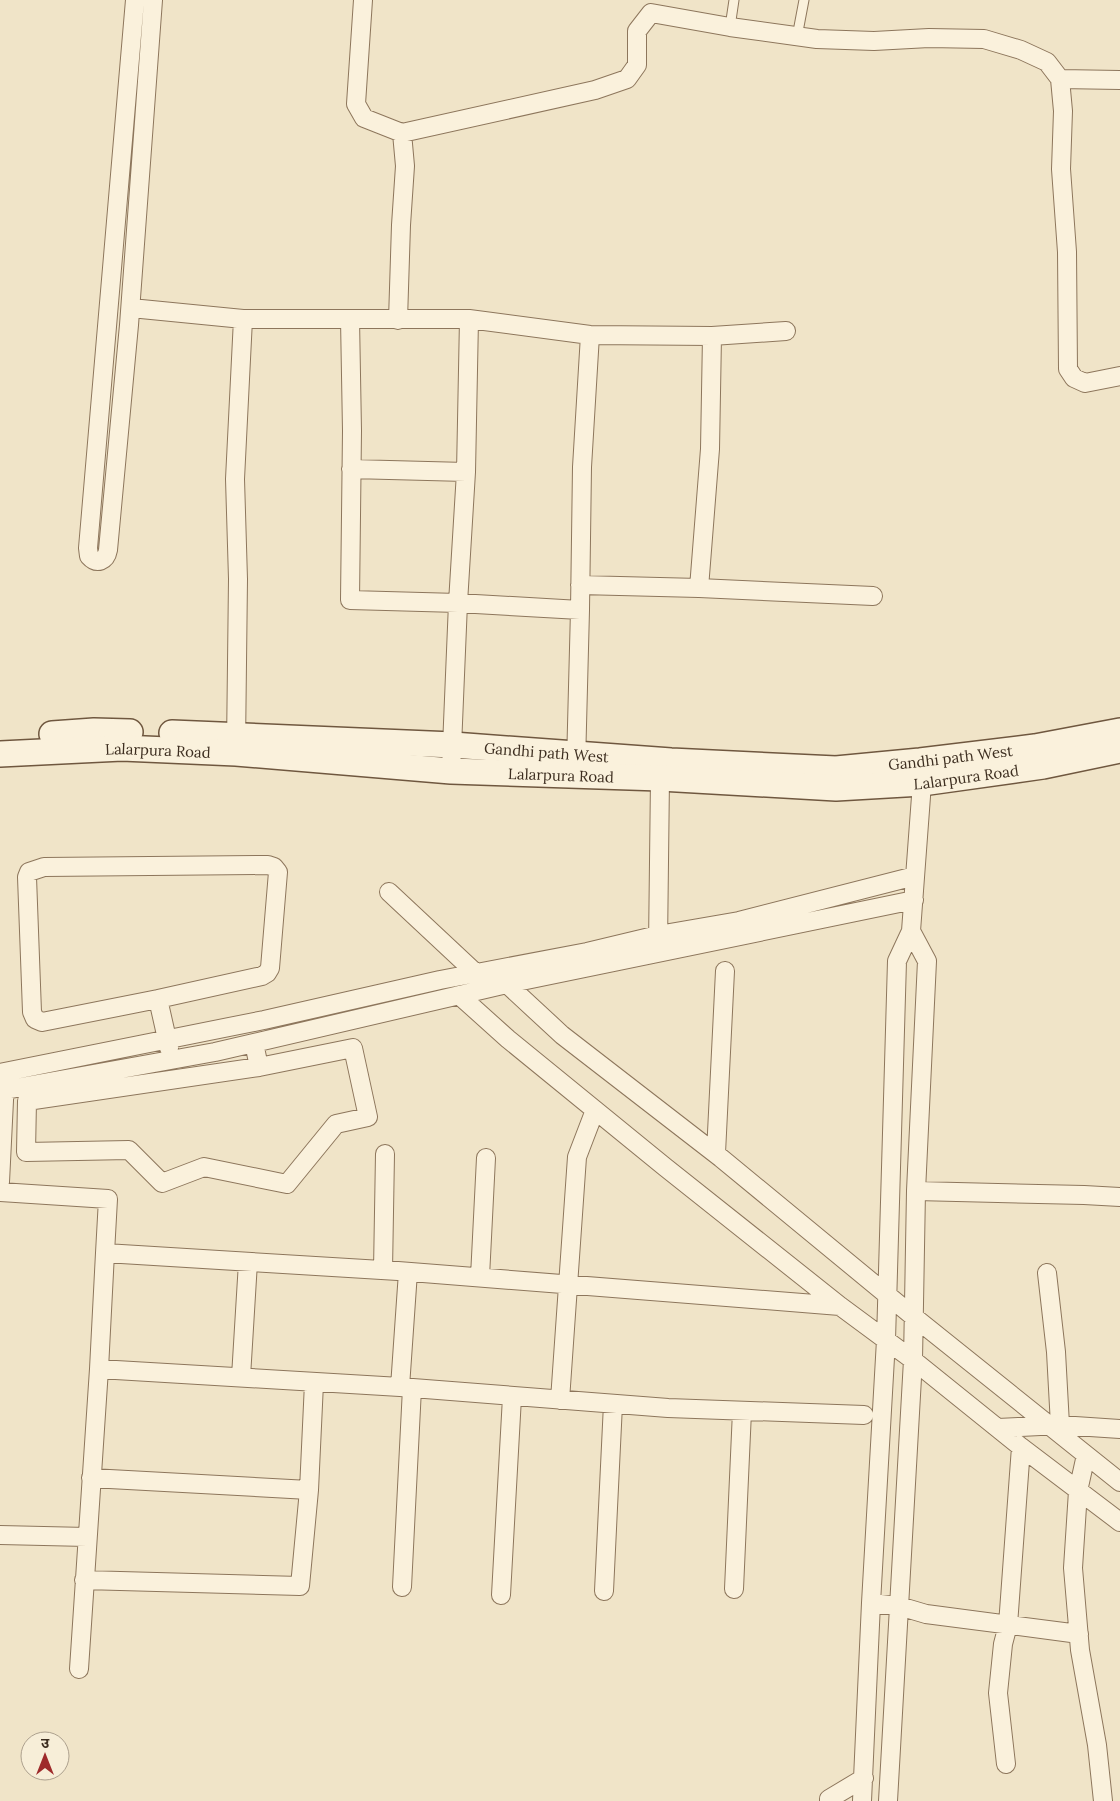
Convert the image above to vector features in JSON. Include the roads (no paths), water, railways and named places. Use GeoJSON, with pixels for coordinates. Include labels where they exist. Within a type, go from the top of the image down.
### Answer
{"type":"FeatureCollection","features":[{"type":"Feature","properties":{"kind":"street"},"geometry":{"type":"LineString","coordinates":[[135,0],[88,552],[89,556],[94,560],[106,558],[108,550],[130,310],[153,0]]}},
{"type":"Feature","properties":{"kind":"street"},"geometry":{"type":"LineString","coordinates":[[363,0],[356,104],[364,118],[402,134],[595,90],[627,79],[637,64],[637,31],[651,13],[730,27],[818,39],[874,41],[929,38],[984,39],[1021,50],[1047,62],[1060,79],[1064,111],[1061,169],[1066,252],[1068,369],[1074,378],[1085,383],[1120,376]]}},
{"type":"Feature","properties":{"kind":"street"},"geometry":{"type":"LineString","coordinates":[[1060,79],[1120,80]]}},
{"type":"Feature","properties":{"kind":"street"},"geometry":{"type":"LineString","coordinates":[[124,123],[143,124]]}},
{"type":"Feature","properties":{"kind":"street"},"geometry":{"type":"LineString","coordinates":[[398,320],[405,166],[402,134]]}},
{"type":"Feature","properties":{"kind":"street"},"geometry":{"type":"LineString","coordinates":[[119,181],[139,184]]}},
{"type":"Feature","properties":{"kind":"street"},"geometry":{"type":"LineString","coordinates":[[110,294],[130,310]]}},
{"type":"Feature","properties":{"kind":"street"},"geometry":{"type":"LineString","coordinates":[[107,322],[130,310],[243,319],[469,319],[590,334],[712,336],[786,331]]}},
{"type":"Feature","properties":{"kind":"street"},"geometry":{"type":"LineString","coordinates":[[236,744],[238,579],[235,478],[243,319]]}},
{"type":"Feature","properties":{"kind":"street"},"geometry":{"type":"LineString","coordinates":[[350,319],[350,600],[458,603],[580,610]]}},
{"type":"Feature","properties":{"kind":"street"},"geometry":{"type":"LineString","coordinates":[[451,770],[466,472],[469,319]]}},
{"type":"Feature","properties":{"kind":"street"},"geometry":{"type":"LineString","coordinates":[[576,764],[582,466],[590,334]]}},
{"type":"Feature","properties":{"kind":"street"},"geometry":{"type":"LineString","coordinates":[[699,588],[710,449],[712,336]]}},
{"type":"Feature","properties":{"kind":"street"},"geometry":{"type":"LineString","coordinates":[[351,469],[466,472]]}},
{"type":"Feature","properties":{"kind":"street"},"geometry":{"type":"LineString","coordinates":[[580,585],[873,596]]}},
{"type":"Feature","properties":{"kind":"street","name":"Gandhi path West"},"geometry":{"type":"LineString","coordinates":[[0,737],[94,731],[236,744],[453,745],[576,764],[671,761],[921,772],[1120,730]]}},
{"type":"Feature","properties":{"kind":"street","name":"Lalarpura Road"},"geometry":{"type":"LineString","coordinates":[[0,754],[236,744],[451,770],[576,764],[660,778],[836,788],[921,772],[1043,766],[1120,750]]}},
{"type":"Feature","properties":{"kind":"street"},"geometry":{"type":"LineString","coordinates":[[862,1801],[870,1604],[886,1340],[897,961],[911,931],[921,772]]}},
{"type":"Feature","properties":{"kind":"street"},"geometry":{"type":"LineString","coordinates":[[657,953],[660,778]]}},
{"type":"Feature","properties":{"kind":"street"},"geometry":{"type":"LineString","coordinates":[[268,865],[274,867],[278,872],[277,901],[270,968],[267,973],[262,976],[158,999],[42,1022],[34,1019],[32,1012],[27,877],[29,872],[44,867],[268,865]]}},
{"type":"Feature","properties":{"kind":"street"},"geometry":{"type":"LineString","coordinates":[[0,1182],[2,1073],[476,973],[588,952],[658,935],[739,921],[915,876]]}},
{"type":"Feature","properties":{"kind":"street"},"geometry":{"type":"LineString","coordinates":[[390,892],[476,973],[499,985],[716,1154],[914,1317],[1055,1426],[1119,1481]]}},
{"type":"Feature","properties":{"kind":"street"},"geometry":{"type":"LineString","coordinates":[[3,1091],[171,1060],[354,1020],[499,985],[914,900]]}},
{"type":"Feature","properties":{"kind":"street"},"geometry":{"type":"LineString","coordinates":[[888,1801],[913,1360],[916,1191],[927,960],[911,931]]}},
{"type":"Feature","properties":{"kind":"street"},"geometry":{"type":"LineString","coordinates":[[716,1154],[725,971]]}},
{"type":"Feature","properties":{"kind":"street"},"geometry":{"type":"LineString","coordinates":[[458,995],[508,1039],[595,1110],[840,1306],[913,1360],[1021,1447],[1120,1522]]}},
{"type":"Feature","properties":{"kind":"street"},"geometry":{"type":"LineString","coordinates":[[158,999],[171,1060]]}},
{"type":"Feature","properties":{"kind":"street"},"geometry":{"type":"LineString","coordinates":[[348,1000],[354,1020]]}},
{"type":"Feature","properties":{"kind":"street"},"geometry":{"type":"LineString","coordinates":[[235,1025],[259,1067]]}},
{"type":"Feature","properties":{"kind":"street"},"geometry":{"type":"LineString","coordinates":[[353,1048],[368,1117],[336,1124],[287,1184],[204,1167],[162,1183],[130,1150],[26,1152],[28,1101],[259,1067],[353,1048]]}},
{"type":"Feature","properties":{"kind":"street"},"geometry":{"type":"LineString","coordinates":[[560,1400],[577,1157],[595,1110]]}},
{"type":"Feature","properties":{"kind":"street"},"geometry":{"type":"LineString","coordinates":[[383,1270],[385,1154]]}},
{"type":"Feature","properties":{"kind":"street"},"geometry":{"type":"LineString","coordinates":[[480,1278],[486,1158]]}},
{"type":"Feature","properties":{"kind":"street"},"geometry":{"type":"LineString","coordinates":[[916,1191],[1120,1197]]}},
{"type":"Feature","properties":{"kind":"street"},"geometry":{"type":"LineString","coordinates":[[0,1192],[108,1199],[99,1369],[79,1668]]}},
{"type":"Feature","properties":{"kind":"street"},"geometry":{"type":"LineString","coordinates":[[105,1253],[383,1270],[840,1306]]}},
{"type":"Feature","properties":{"kind":"street"},"geometry":{"type":"LineString","coordinates":[[241,1377],[248,1262]]}},
{"type":"Feature","properties":{"kind":"street"},"geometry":{"type":"LineString","coordinates":[[402,1587],[408,1272]]}},
{"type":"Feature","properties":{"kind":"street"},"geometry":{"type":"LineString","coordinates":[[1048,1273],[1056,1352],[1055,1426]]}},
{"type":"Feature","properties":{"kind":"street"},"geometry":{"type":"LineString","coordinates":[[99,1369],[406,1387],[613,1404],[864,1415]]}},
{"type":"Feature","properties":{"kind":"street"},"geometry":{"type":"LineString","coordinates":[[84,1580],[300,1586],[309,1490],[314,1383]]}},
{"type":"Feature","properties":{"kind":"street"},"geometry":{"type":"LineString","coordinates":[[501,1595],[512,1397]]}},
{"type":"Feature","properties":{"kind":"street"},"geometry":{"type":"LineString","coordinates":[[604,1591],[613,1404]]}},
{"type":"Feature","properties":{"kind":"street"},"geometry":{"type":"LineString","coordinates":[[734,1589],[742,1411]]}},
{"type":"Feature","properties":{"kind":"street"},"geometry":{"type":"LineString","coordinates":[[998,1428],[1055,1426],[1120,1428]]}},
{"type":"Feature","properties":{"kind":"street"},"geometry":{"type":"LineString","coordinates":[[1006,1764],[998,1693],[1002,1644],[1008,1625],[1021,1447]]}},
{"type":"Feature","properties":{"kind":"street"},"geometry":{"type":"LineString","coordinates":[[1086,1454],[1078,1491],[1073,1568],[1079,1634],[1098,1744],[1103,1801]]}},
{"type":"Feature","properties":{"kind":"street"},"geometry":{"type":"LineString","coordinates":[[91,1478],[309,1490]]}},
{"type":"Feature","properties":{"kind":"street"},"geometry":{"type":"LineString","coordinates":[[0,1535],[87,1537]]}},
{"type":"Feature","properties":{"kind":"street"},"geometry":{"type":"LineString","coordinates":[[870,1604],[899,1606],[926,1614],[1079,1634]]}},
{"type":"Feature","properties":{"kind":"street"},"geometry":{"type":"LineString","coordinates":[[829,1801],[829,1799],[864,1778]]}},
{"type":"Feature","properties":{"kind":"lane"},"geometry":{"type":"LineString","coordinates":[[730,27],[734,0]]}},
{"type":"Feature","properties":{"kind":"lane"},"geometry":{"type":"LineString","coordinates":[[797,37],[804,0]]}}]}
